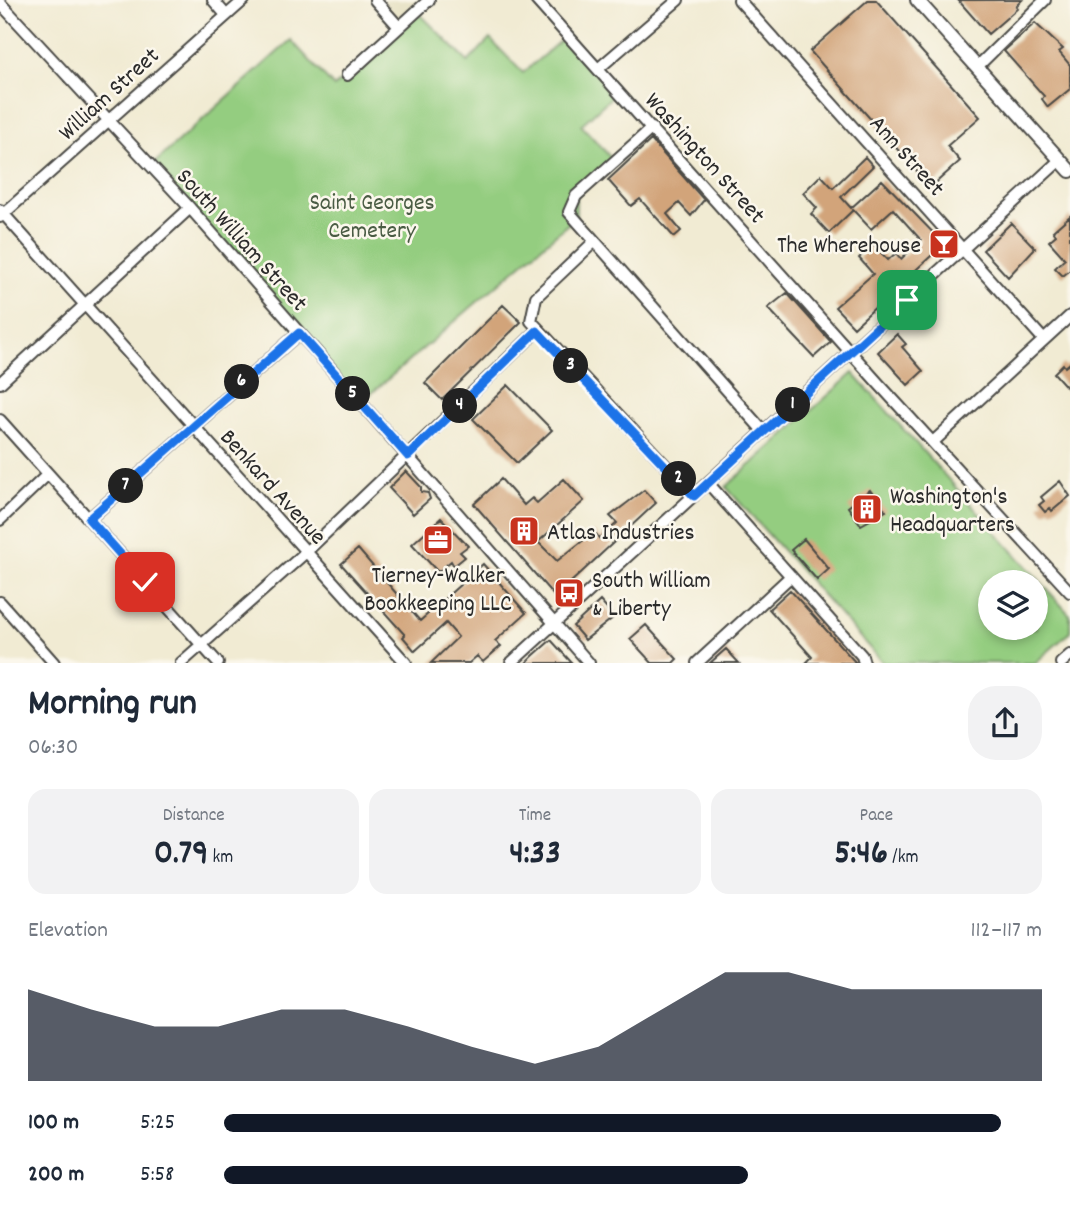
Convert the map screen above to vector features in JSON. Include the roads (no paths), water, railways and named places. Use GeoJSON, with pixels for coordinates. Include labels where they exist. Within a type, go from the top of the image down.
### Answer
{"type":"FeatureCollection","features":[{"type":"Feature","properties":{"kind":"street"},"geometry":{"type":"LineString","coordinates":[[213,0],[226,15]]}},
{"type":"Feature","properties":{"kind":"street","name":"William Street"},"geometry":{"type":"LineString","coordinates":[[1,214],[244,0]]}},
{"type":"Feature","properties":{"kind":"street"},"geometry":{"type":"LineString","coordinates":[[375,0],[399,27]]}},
{"type":"Feature","properties":{"kind":"street"},"geometry":{"type":"LineString","coordinates":[[347,75],[429,0]]}},
{"type":"Feature","properties":{"kind":"street","name":"Washington Street"},"geometry":{"type":"LineString","coordinates":[[536,0],[1070,592]]}},
{"type":"Feature","properties":{"kind":"street"},"geometry":{"type":"LineString","coordinates":[[598,69],[678,0]]}},
{"type":"Feature","properties":{"kind":"street","name":"Ann Street"},"geometry":{"type":"LineString","coordinates":[[739,0],[1044,340]]}},
{"type":"Feature","properties":{"kind":"street"},"geometry":{"type":"LineString","coordinates":[[917,0],[977,68],[1065,155],[1070,171]]}},
{"type":"Feature","properties":{"kind":"street"},"geometry":{"type":"LineString","coordinates":[[977,68],[1045,0]]}},
{"type":"Feature","properties":{"kind":"street","name":"South William Street"},"geometry":{"type":"LineString","coordinates":[[0,3],[190,208],[589,663]]}},
{"type":"Feature","properties":{"kind":"street"},"geometry":{"type":"LineString","coordinates":[[652,128],[576,196],[569,212],[764,432]]}},
{"type":"Feature","properties":{"kind":"street"},"geometry":{"type":"LineString","coordinates":[[511,663],[1065,155]]}},
{"type":"Feature","properties":{"kind":"street"},"geometry":{"type":"LineString","coordinates":[[0,383],[190,208]]}},
{"type":"Feature","properties":{"kind":"street","name":"Benkard Avenue"},"geometry":{"type":"LineString","coordinates":[[1,214],[406,663]]}},
{"type":"Feature","properties":{"kind":"street"},"geometry":{"type":"LineString","coordinates":[[595,241],[536,297],[531,321],[537,331],[694,496]]}},
{"type":"Feature","properties":{"kind":"street"},"geometry":{"type":"LineString","coordinates":[[933,442],[1070,316]]}},
{"type":"Feature","properties":{"kind":"street"},"geometry":{"type":"LineString","coordinates":[[181,663],[305,553],[537,331]]}},
{"type":"Feature","properties":{"kind":"street"},"geometry":{"type":"LineString","coordinates":[[89,519],[299,333]]}},
{"type":"Feature","properties":{"kind":"street"},"geometry":{"type":"LineString","coordinates":[[0,420],[218,663]]}},
{"type":"Feature","properties":{"kind":"street"},"geometry":{"type":"LineString","coordinates":[[0,520],[48,474]]}},
{"type":"Feature","properties":{"kind":"street"},"geometry":{"type":"LineString","coordinates":[[708,482],[864,662]]}},
{"type":"Feature","properties":{"kind":"street"},"geometry":{"type":"LineString","coordinates":[[697,663],[791,576]]}},
{"type":"Feature","properties":{"kind":"street"},"geometry":{"type":"LineString","coordinates":[[0,602],[54,663]]}},
{"type":"Feature","properties":{"kind":"street"},"geometry":{"type":"LineString","coordinates":[[1061,663],[1070,655]]}},
{"type":"Feature","properties":{"kind":"place","name":"The Wherehouse"},"geometry":{"type":"Point","coordinates":[944,244]}},
{"type":"Feature","properties":{"kind":"place","name":"Washington's Headquarters"},"geometry":{"type":"Point","coordinates":[867,509]}},
{"type":"Feature","properties":{"kind":"place","name":"Atlas Industries"},"geometry":{"type":"Point","coordinates":[524,531]}},
{"type":"Feature","properties":{"kind":"place","name":"Tierney-Walker Bookkeeping LLC"},"geometry":{"type":"Point","coordinates":[438,540]}},
{"type":"Feature","properties":{"kind":"place","name":"South William & Liberty"},"geometry":{"type":"Point","coordinates":[569,593]}},
{"type":"Feature","properties":{"kind":"park label","name":"Saint Georges Cemetery"},"geometry":{"type":"Point","coordinates":[372,215]}}]}
